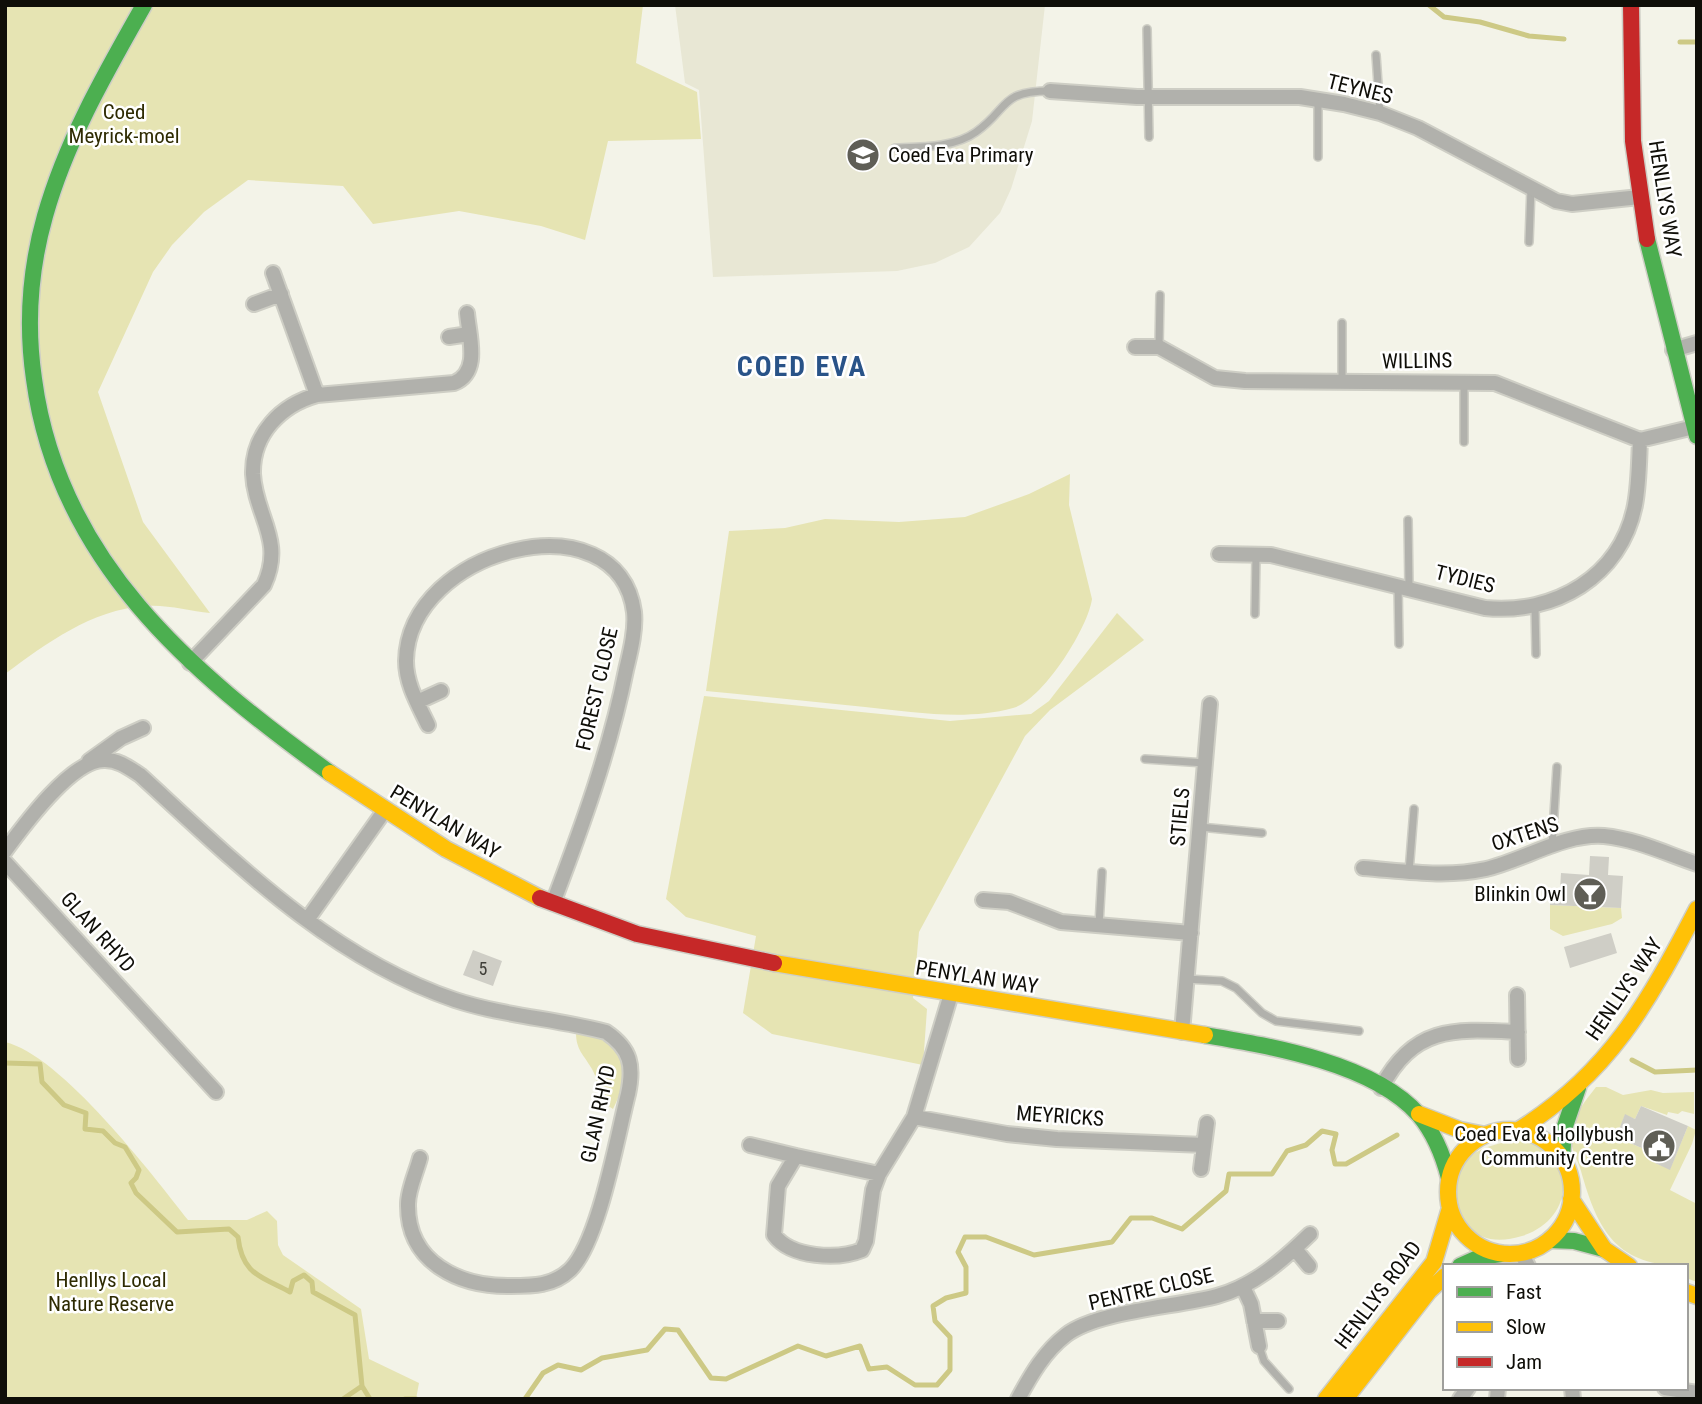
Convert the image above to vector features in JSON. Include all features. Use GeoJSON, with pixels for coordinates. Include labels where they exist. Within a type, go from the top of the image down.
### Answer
{"type":"FeatureCollection","features":[{"type":"Feature","properties":{"kind":"street","name":"PENYLAN WAY"},"geometry":{"type":"LineString","coordinates":[[144,5],[91,101],[44,221],[30,293],[33,355],[43,421],[52,455],[76,516],[100,558],[150,623],[190,663],[328,774],[460,860],[553,903],[655,939],[800,969],[1182,1031],[1264,1047],[1326,1064],[1381,1088],[1418,1113],[1460,1130],[1485,1135]]}},
{"type":"Feature","properties":{"kind":"street","name":"HENLLYS WAY"},"geometry":{"type":"LineString","coordinates":[[1631,5],[1631,85],[1640,197],[1673,350],[1695,432]]}},
{"type":"Feature","properties":{"kind":"street","name":"TEYNES"},"geometry":{"type":"LineString","coordinates":[[1050,91],[1148,97],[1300,97],[1318,100],[1380,113],[1418,128],[1556,201],[1573,204],[1640,197]]}},
{"type":"Feature","properties":{"kind":"street"},"geometry":{"type":"LineString","coordinates":[[273,272],[317,396]]}},
{"type":"Feature","properties":{"kind":"street"},"geometry":{"type":"LineString","coordinates":[[254,304],[281,294]]}},
{"type":"Feature","properties":{"kind":"street"},"geometry":{"type":"LineString","coordinates":[[190,663],[264,585],[273,557],[253,476],[255,457],[274,419],[304,399],[317,396],[454,383],[463,379],[470,370],[467,313]]}},
{"type":"Feature","properties":{"kind":"street"},"geometry":{"type":"LineString","coordinates":[[449,337],[469,334]]}},
{"type":"Feature","properties":{"kind":"street"},"geometry":{"type":"LineString","coordinates":[[1673,350],[1697,343]]}},
{"type":"Feature","properties":{"kind":"street","name":"WILLINS"},"geometry":{"type":"LineString","coordinates":[[1135,347],[1159,347],[1215,378],[1495,383],[1640,440]]}},
{"type":"Feature","properties":{"kind":"street"},"geometry":{"type":"LineString","coordinates":[[1640,440],[1695,432]]}},
{"type":"Feature","properties":{"kind":"street","name":"TYDIES"},"geometry":{"type":"LineString","coordinates":[[1219,554],[1289,558],[1404,585],[1485,608],[1510,611],[1535,607],[1578,589],[1610,562],[1621,546],[1635,506],[1640,440]]}},
{"type":"Feature","properties":{"kind":"street","name":"FOREST CLOSE"},"geometry":{"type":"LineString","coordinates":[[428,725],[410,688],[406,659],[415,627],[434,597],[470,566],[505,551],[548,546],[595,557],[624,583],[634,615],[620,699],[585,818],[553,903]]}},
{"type":"Feature","properties":{"kind":"street"},"geometry":{"type":"LineString","coordinates":[[417,702],[442,691]]}},
{"type":"Feature","properties":{"kind":"street","name":"STIELS"},"geometry":{"type":"LineString","coordinates":[[1182,1031],[1210,704]]}},
{"type":"Feature","properties":{"kind":"street"},"geometry":{"type":"LineString","coordinates":[[5,851],[66,780],[121,738],[143,728]]}},
{"type":"Feature","properties":{"kind":"street","name":"GLAN RHYD"},"geometry":{"type":"LineString","coordinates":[[85,764],[104,760],[123,764],[140,775],[247,873],[307,920],[401,979],[479,1007],[607,1031],[622,1042],[631,1057],[632,1076],[628,1094],[589,1244],[569,1271],[555,1281],[539,1286],[481,1285],[446,1273],[431,1262],[421,1249],[408,1218],[407,1201],[420,1158]]}},
{"type":"Feature","properties":{"kind":"street"},"geometry":{"type":"LineString","coordinates":[[307,920],[385,810]]}},
{"type":"Feature","properties":{"kind":"street","name":"OXTENS"},"geometry":{"type":"LineString","coordinates":[[1363,868],[1453,875],[1486,869],[1585,837],[1603,836],[1623,839],[1697,864]]}},
{"type":"Feature","properties":{"kind":"street","name":"GLAN RHYD"},"geometry":{"type":"LineString","coordinates":[[5,862],[216,1092]]}},
{"type":"Feature","properties":{"kind":"street"},"geometry":{"type":"LineString","coordinates":[[983,900],[1016,904],[1061,922],[1191,933]]}},
{"type":"Feature","properties":{"kind":"street","name":"HENLLYS WAY"},"geometry":{"type":"LineString","coordinates":[[1579,1087],[1608,1052],[1669,963],[1697,909]]}},
{"type":"Feature","properties":{"kind":"street"},"geometry":{"type":"LineString","coordinates":[[796,1156],[778,1186],[773,1221],[774,1235],[780,1244],[829,1256],[846,1256],[862,1250],[879,1174],[908,1132],[914,1117],[951,994]]}},
{"type":"Feature","properties":{"kind":"street"},"geometry":{"type":"LineString","coordinates":[[1517,995],[1518,1059]]}},
{"type":"Feature","properties":{"kind":"street"},"geometry":{"type":"LineString","coordinates":[[1381,1088],[1398,1062],[1431,1035],[1451,1031],[1518,1031]]}},
{"type":"Feature","properties":{"kind":"street"},"geometry":{"type":"LineString","coordinates":[[1517,1131],[1579,1087]]}},
{"type":"Feature","properties":{"kind":"street"},"geometry":{"type":"LineString","coordinates":[[1562,1159],[1564,1129],[1579,1087]]}},
{"type":"Feature","properties":{"kind":"street","name":"PENYLAN WAY"},"geometry":{"type":"LineString","coordinates":[[1418,1113],[1434,1136],[1450,1178]]}},
{"type":"Feature","properties":{"kind":"street","name":"MEYRICKS"},"geometry":{"type":"LineString","coordinates":[[914,1117],[1045,1138],[1204,1145]]}},
{"type":"Feature","properties":{"kind":"street"},"geometry":{"type":"LineString","coordinates":[[1201,1169],[1207,1123]]}},
{"type":"Feature","properties":{"kind":"street"},"geometry":{"type":"LineString","coordinates":[[1464,1264],[1480,1257],[1518,1258],[1550,1240],[1560,1228],[1571,1199],[1570,1178],[1562,1159],[1543,1140],[1517,1131],[1485,1135],[1466,1148],[1450,1178],[1450,1208],[1465,1235],[1490,1251],[1518,1258]]}},
{"type":"Feature","properties":{"kind":"street"},"geometry":{"type":"LineString","coordinates":[[750,1145],[879,1174]]}},
{"type":"Feature","properties":{"kind":"street"},"geometry":{"type":"LineString","coordinates":[[1571,1199],[1604,1249]]}},
{"type":"Feature","properties":{"kind":"street","name":"HENLLYS ROAD"},"geometry":{"type":"LineString","coordinates":[[1326,1399],[1434,1262],[1450,1208]]}},
{"type":"Feature","properties":{"kind":"street","name":"PENTRE CLOSE"},"geometry":{"type":"LineString","coordinates":[[1017,1399],[1047,1352],[1068,1333],[1097,1321],[1218,1296],[1243,1287],[1267,1272],[1310,1234]]}},
{"type":"Feature","properties":{"kind":"street"},"geometry":{"type":"LineString","coordinates":[[1550,1240],[1574,1241],[1604,1249],[1626,1264]]}},
{"type":"Feature","properties":{"kind":"street"},"geometry":{"type":"LineString","coordinates":[[1294,1249],[1309,1266]]}},
{"type":"Feature","properties":{"kind":"street","name":"HENLLYS ROAD"},"geometry":{"type":"LineString","coordinates":[[1345,1399],[1429,1291],[1443,1278]]}},
{"type":"Feature","properties":{"kind":"street","name":"PENTRE CLOSE"},"geometry":{"type":"LineString","coordinates":[[1243,1287],[1259,1346]]}},
{"type":"Feature","properties":{"kind":"street"},"geometry":{"type":"LineString","coordinates":[[1254,1321],[1278,1321]]}},
{"type":"Feature","properties":{"kind":"street"},"geometry":{"type":"LineString","coordinates":[[1678,1390],[1697,1393]]}},
{"type":"Feature","properties":{"kind":"lane"},"geometry":{"type":"LineString","coordinates":[[1147,29],[1149,136]]}},
{"type":"Feature","properties":{"kind":"lane"},"geometry":{"type":"LineString","coordinates":[[1376,55],[1380,113]]}},
{"type":"Feature","properties":{"kind":"lane"},"geometry":{"type":"LineString","coordinates":[[895,148],[937,146],[975,133],[1000,106],[1024,91],[1050,91]]}},
{"type":"Feature","properties":{"kind":"lane"},"geometry":{"type":"LineString","coordinates":[[1318,100],[1318,157]]}},
{"type":"Feature","properties":{"kind":"lane"},"geometry":{"type":"LineString","coordinates":[[1529,242],[1531,188]]}},
{"type":"Feature","properties":{"kind":"lane"},"geometry":{"type":"LineString","coordinates":[[1159,347],[1160,295]]}},
{"type":"Feature","properties":{"kind":"lane"},"geometry":{"type":"LineString","coordinates":[[1342,323],[1342,382]]}},
{"type":"Feature","properties":{"kind":"lane"},"geometry":{"type":"LineString","coordinates":[[1464,382],[1464,442]]}},
{"type":"Feature","properties":{"kind":"lane"},"geometry":{"type":"LineString","coordinates":[[1399,644],[1408,520]]}},
{"type":"Feature","properties":{"kind":"lane"},"geometry":{"type":"LineString","coordinates":[[1255,614],[1256,555]]}},
{"type":"Feature","properties":{"kind":"lane"},"geometry":{"type":"LineString","coordinates":[[1535,607],[1535,654]]}},
{"type":"Feature","properties":{"kind":"lane"},"geometry":{"type":"LineString","coordinates":[[1145,759],[1205,763]]}},
{"type":"Feature","properties":{"kind":"lane"},"geometry":{"type":"LineString","coordinates":[[1551,848],[1557,766]]}},
{"type":"Feature","properties":{"kind":"lane"},"geometry":{"type":"LineString","coordinates":[[1409,872],[1414,809]]}},
{"type":"Feature","properties":{"kind":"lane"},"geometry":{"type":"LineString","coordinates":[[1200,827],[1262,833]]}},
{"type":"Feature","properties":{"kind":"lane"},"geometry":{"type":"LineString","coordinates":[[1099,925],[1102,872]]}},
{"type":"Feature","properties":{"kind":"lane"},"geometry":{"type":"LineString","coordinates":[[1186,979],[1222,981],[1236,988],[1262,1013],[1276,1021],[1359,1031]]}},
{"type":"Feature","properties":{"kind":"lane"},"geometry":{"type":"LineString","coordinates":[[1259,1346],[1264,1362],[1289,1389]]}},
{"type":"Feature","properties":{"kind":"shaded area","name":"Coed Eva Primary"},"geometry":{"type":"Polygon","coordinates":[[[675,5],[1045,5],[1032,121],[1011,189],[1000,213],[969,247],[935,263],[897,271],[713,277],[699,90],[685,83],[675,5]]]}},
{"type":"Feature","properties":{"kind":"green space","name":"Coed Meyrick-moel"},"geometry":{"type":"Polygon","coordinates":[[[5,5],[643,5],[636,63],[697,92],[701,139],[608,141],[585,240],[541,226],[459,211],[373,224],[343,186],[248,180],[204,212],[172,245],[153,272],[98,392],[143,522],[210,613],[145,606],[106,614],[70,630],[5,674],[5,5]]]}},
{"type":"Feature","properties":{"kind":"green space"},"geometry":{"type":"Polygon","coordinates":[[[1070,474],[1069,505],[1092,599],[1082,627],[1062,661],[1050,678],[1025,702],[995,712],[958,715],[706,691],[729,531],[785,528],[825,519],[899,522],[965,517],[1029,494],[1070,474]]]}},
{"type":"Feature","properties":{"kind":"green space"},"geometry":{"type":"Polygon","coordinates":[[[1117,613],[1144,640],[1050,710],[1025,736],[919,932],[913,998],[927,1009],[923,1065],[772,1034],[743,1013],[756,936],[686,917],[666,899],[704,696],[950,721],[1031,714],[1049,701],[1117,613]]]}},
{"type":"Feature","properties":{"kind":"green space"},"geometry":{"type":"Polygon","coordinates":[[[1550,905],[1621,908],[1622,918],[1612,924],[1563,936],[1550,929],[1550,905]]]}},
{"type":"Feature","properties":{"kind":"green space"},"geometry":{"type":"Polygon","coordinates":[[[581,1031],[608,1042],[617,1049],[622,1059],[623,1082],[613,1109],[601,1096],[595,1074],[579,1048],[576,1033],[581,1031]]]}},
{"type":"Feature","properties":{"kind":"green space","name":"Henllys Local Nature Reserve"},"geometry":{"type":"Polygon","coordinates":[[[5,1042],[27,1051],[78,1092],[129,1147],[188,1220],[247,1220],[267,1211],[277,1221],[278,1245],[283,1255],[361,1309],[369,1359],[419,1383],[416,1399],[5,1399],[5,1042]]]}},
{"type":"Feature","properties":{"kind":"green space"},"geometry":{"type":"Polygon","coordinates":[[[1596,1087],[1606,1087],[1623,1095],[1651,1090],[1663,1093],[1694,1092],[1694,1114],[1682,1111],[1678,1114],[1668,1112],[1667,1115],[1641,1106],[1635,1119],[1625,1115],[1616,1137],[1658,1155],[1655,1163],[1670,1169],[1688,1126],[1696,1130],[1670,1190],[1697,1204],[1697,1282],[1688,1279],[1688,1264],[1662,1264],[1643,1260],[1627,1252],[1604,1228],[1588,1193],[1570,1135],[1578,1112],[1596,1087]]]}},
{"type":"Feature","properties":{"kind":"green space"},"geometry":{"type":"Polygon","coordinates":[[[1516,1140],[1536,1145],[1550,1155],[1560,1168],[1563,1183],[1561,1199],[1554,1214],[1541,1227],[1512,1239],[1486,1238],[1470,1230],[1457,1211],[1455,1187],[1458,1176],[1471,1156],[1492,1145],[1516,1140]]]}},
{"type":"Feature","properties":{"kind":"building"},"geometry":{"type":"Polygon","coordinates":[[[1590,856],[1609,857],[1608,875],[1623,876],[1621,908],[1550,905],[1551,889],[1560,890],[1561,873],[1589,875],[1590,856]]]}},
{"type":"Feature","properties":{"kind":"building"},"geometry":{"type":"Polygon","coordinates":[[[1611,933],[1617,953],[1570,968],[1564,947],[1611,933]]]}},
{"type":"Feature","properties":{"kind":"building"},"geometry":{"type":"Polygon","coordinates":[[[473,950],[502,961],[493,986],[463,975],[473,950]]]}},
{"type":"Feature","properties":{"kind":"building","name":"Coed Eva & Hollybush Community Centre"},"geometry":{"type":"Polygon","coordinates":[[[1641,1106],[1688,1126],[1670,1170],[1655,1163],[1658,1155],[1616,1137],[1625,1114],[1635,1119],[1641,1106]]]}},
{"type":"Feature","properties":{"kind":"waterway"},"geometry":{"type":"LineString","coordinates":[[1429,5],[1444,17],[1480,22],[1529,36],[1564,39]]}},
{"type":"Feature","properties":{"kind":"waterway"},"geometry":{"type":"LineString","coordinates":[[1680,42],[1697,42]]}},
{"type":"Feature","properties":{"kind":"waterway"},"geometry":{"type":"LineString","coordinates":[[1632,1060],[1655,1072],[1697,1070]]}},
{"type":"Feature","properties":{"kind":"waterway"},"geometry":{"type":"LineString","coordinates":[[5,1063],[40,1064],[42,1082],[64,1105],[86,1113],[85,1129],[103,1131],[115,1143],[125,1147],[139,1170],[131,1183],[136,1193],[177,1232],[229,1229],[238,1237],[248,1266],[261,1277],[290,1292],[293,1281],[304,1275],[312,1282],[313,1292],[355,1315],[362,1386]]}},
{"type":"Feature","properties":{"kind":"waterway"},"geometry":{"type":"LineString","coordinates":[[525,1399],[543,1373],[558,1365],[581,1370],[602,1358],[647,1350],[665,1329],[678,1330],[711,1378],[726,1379],[798,1346],[826,1356],[860,1346],[869,1369],[887,1367],[915,1385],[937,1385],[950,1370],[950,1337],[935,1321],[933,1306],[946,1298],[966,1293],[966,1267],[958,1252],[965,1237],[986,1237],[1034,1255],[1112,1242],[1131,1218],[1152,1218],[1182,1229],[1226,1191],[1229,1174],[1272,1174],[1287,1151],[1306,1145],[1322,1131],[1336,1134],[1332,1150],[1335,1164],[1346,1164],[1397,1135]]}},
{"type":"Feature","properties":{"kind":"waterway"},"geometry":{"type":"LineString","coordinates":[[343,1399],[362,1386],[370,1399]]}},
{"type":"Feature","properties":{"kind":"waterway"},"geometry":{"type":"LineString","coordinates":[[405,1399],[416,1399]]}},
{"type":"Feature","properties":{"kind":"traffic: fast"},"geometry":{"type":"LineString","coordinates":[[144,5],[76,134],[54,188],[40,236],[33,276],[30,338],[34,379],[48,444],[71,503],[101,557],[139,606],[181,652],[228,694],[330,773]]}},
{"type":"Feature","properties":{"kind":"traffic: fast"},"geometry":{"type":"LineString","coordinates":[[1647,239],[1697,436]]}},
{"type":"Feature","properties":{"kind":"traffic: fast"},"geometry":{"type":"LineString","coordinates":[[1205,1035],[1289,1051],[1348,1070],[1375,1082],[1399,1097],[1419,1115],[1437,1145],[1449,1178]]}},
{"type":"Feature","properties":{"kind":"traffic: fast"},"geometry":{"type":"LineString","coordinates":[[1562,1159],[1564,1129],[1578,1088]]}},
{"type":"Feature","properties":{"kind":"traffic: fast"},"geometry":{"type":"LineString","coordinates":[[1550,1240],[1574,1241],[1604,1249]]}},
{"type":"Feature","properties":{"kind":"traffic: fast"},"geometry":{"type":"LineString","coordinates":[[1464,1264],[1480,1257],[1501,1254]]}},
{"type":"Feature","properties":{"kind":"traffic: slow"},"geometry":{"type":"LineString","coordinates":[[330,773],[446,849],[540,898]]}},
{"type":"Feature","properties":{"kind":"traffic: slow"},"geometry":{"type":"LineString","coordinates":[[1517,1131],[1577,1085],[1623,1034],[1643,1006],[1697,909]]}},
{"type":"Feature","properties":{"kind":"traffic: slow"},"geometry":{"type":"LineString","coordinates":[[774,963],[1205,1035]]}},
{"type":"Feature","properties":{"kind":"traffic: slow"},"geometry":{"type":"LineString","coordinates":[[1419,1114],[1460,1130],[1485,1135]]}},
{"type":"Feature","properties":{"kind":"traffic: slow"},"geometry":{"type":"LineString","coordinates":[[1510,1130],[1534,1135],[1554,1148],[1567,1168],[1572,1192],[1567,1216],[1554,1236],[1534,1249],[1510,1254],[1486,1249],[1466,1236],[1453,1216],[1448,1192],[1453,1168],[1466,1148],[1486,1135],[1510,1130]]}},
{"type":"Feature","properties":{"kind":"traffic: slow"},"geometry":{"type":"LineString","coordinates":[[1571,1199],[1604,1249],[1626,1264]]}},
{"type":"Feature","properties":{"kind":"traffic: slow"},"geometry":{"type":"LineString","coordinates":[[1326,1399],[1434,1262],[1450,1208]]}},
{"type":"Feature","properties":{"kind":"traffic: slow"},"geometry":{"type":"LineString","coordinates":[[1345,1399],[1429,1291],[1443,1278]]}},
{"type":"Feature","properties":{"kind":"traffic: slow"},"geometry":{"type":"LineString","coordinates":[[1688,1293],[1697,1296]]}},
{"type":"Feature","properties":{"kind":"traffic: jam"},"geometry":{"type":"LineString","coordinates":[[1631,5],[1633,141],[1647,239]]}},
{"type":"Feature","properties":{"kind":"traffic: jam"},"geometry":{"type":"LineString","coordinates":[[540,898],[637,934],[774,963]]}},
{"type":"Feature","properties":{"kind":"place","name":"Coed Eva Primary"},"geometry":{"type":"Point","coordinates":[863,155]}},
{"type":"Feature","properties":{"kind":"place","name":"Blinkin Owl"},"geometry":{"type":"Point","coordinates":[1590,894]}},
{"type":"Feature","properties":{"kind":"place","name":"Coed Eva & Hollybush Community Centre"},"geometry":{"type":"Point","coordinates":[1659,1146]}},
{"type":"Feature","properties":{"kind":"district","name":"COED EVA"},"geometry":{"type":"Point","coordinates":[802,366]}}]}
